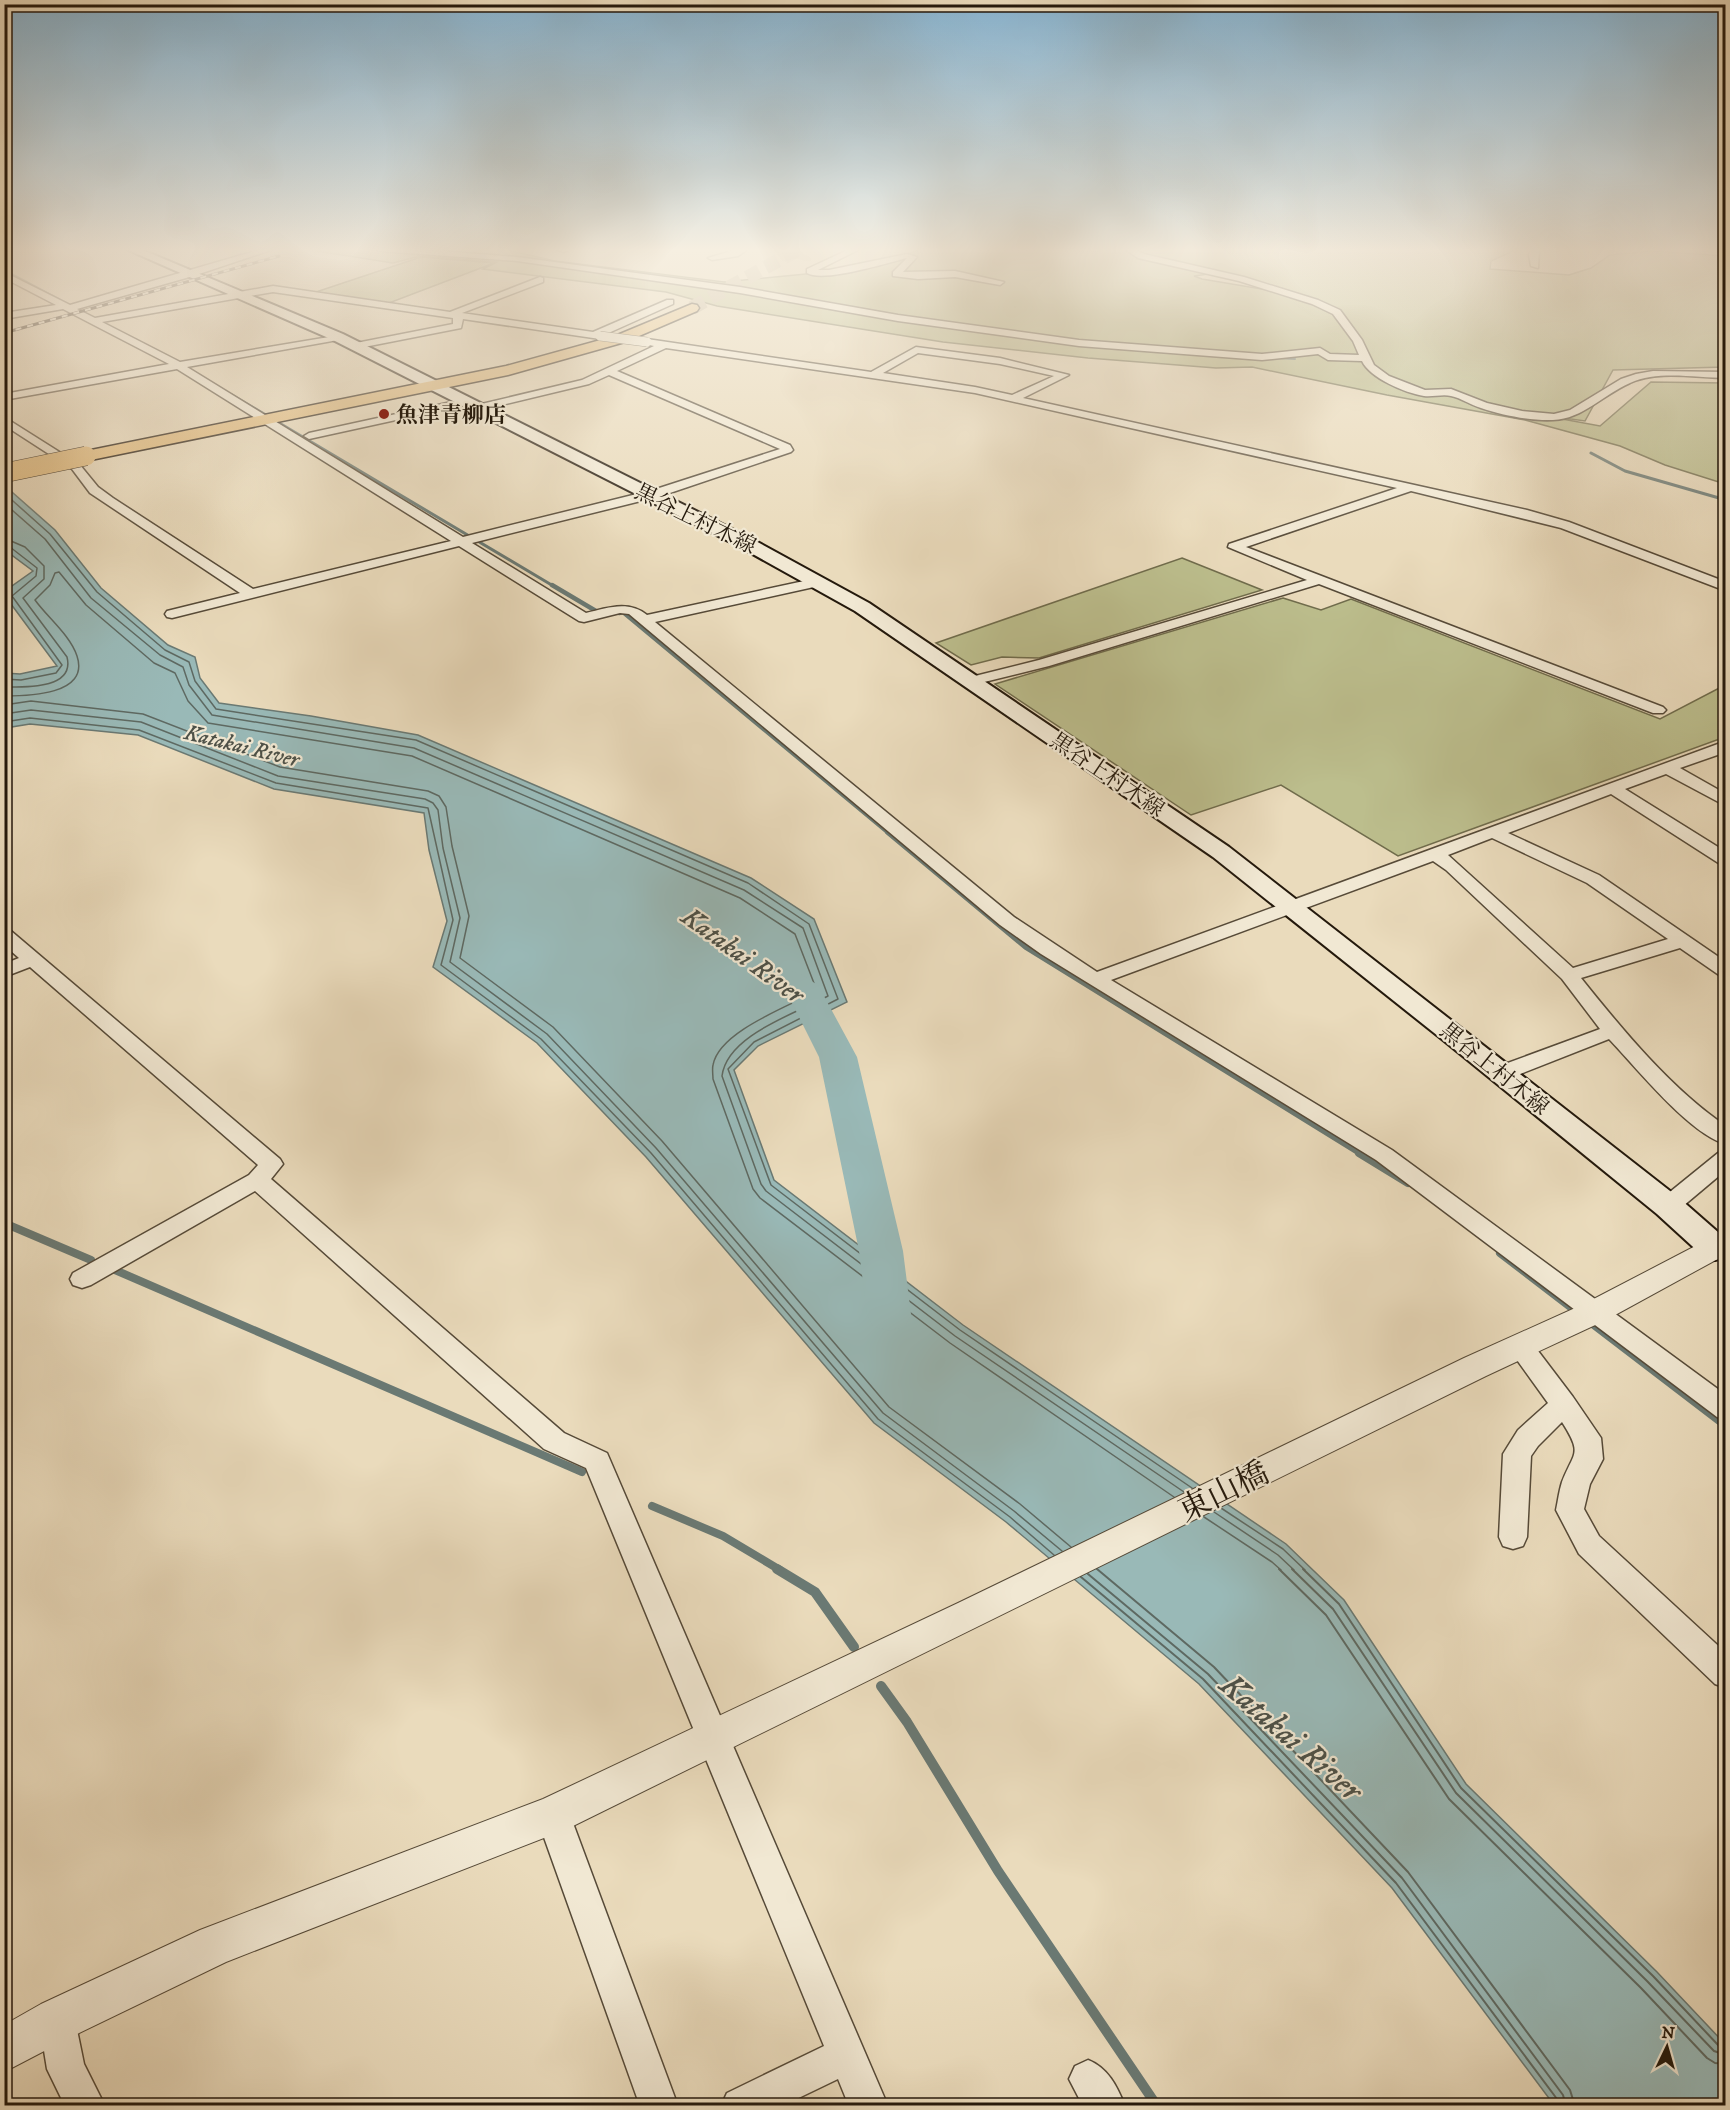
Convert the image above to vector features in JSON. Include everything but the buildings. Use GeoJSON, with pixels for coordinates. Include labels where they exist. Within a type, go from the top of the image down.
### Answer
{"type":"FeatureCollection","features":[{"type":"Feature","properties":{"kind":"main road","name":"黒谷上村木線"},"geometry":{"type":"LineString","coordinates":[[359,347],[648,494],[862,607],[1202,839],[1291,906],[1720,1245]]}},
{"type":"Feature","properties":{"kind":"main road"},"geometry":{"type":"LineString","coordinates":[[4,473],[432,386],[593,347]]}},
{"type":"Feature","properties":{"kind":"street"},"geometry":{"type":"LineString","coordinates":[[144,347],[266,418],[584,618],[620,609],[633,610],[1006,921],[1048,950],[1384,1155],[1725,1410]]}},
{"type":"Feature","properties":{"kind":"street"},"geometry":{"type":"LineString","coordinates":[[4,397],[281,347]]}},
{"type":"Feature","properties":{"kind":"street"},"geometry":{"type":"LineString","coordinates":[[309,436],[569,386],[609,371],[659,347]]}},
{"type":"Feature","properties":{"kind":"street"},"geometry":{"type":"LineString","coordinates":[[681,347],[975,390],[1410,487],[1565,525],[1725,587]]}},
{"type":"Feature","properties":{"kind":"street"},"geometry":{"type":"LineString","coordinates":[[1128,347],[1221,356],[1283,357],[1313,351],[1323,352],[1328,357],[1364,357]]}},
{"type":"Feature","properties":{"kind":"street"},"geometry":{"type":"LineString","coordinates":[[1360,347],[1370,367],[1385,378],[1409,389],[1436,394],[1451,392],[1496,410],[1554,417],[1574,412],[1625,381],[1636,377],[1653,374],[1725,375]]}},
{"type":"Feature","properties":{"kind":"street"},"geometry":{"type":"LineString","coordinates":[[873,375],[916,350],[1000,361],[1064,375],[1012,399]]}},
{"type":"Feature","properties":{"kind":"street"},"geometry":{"type":"LineString","coordinates":[[172,614],[648,494],[704,479],[787,450],[786,447],[609,371]]}},
{"type":"Feature","properties":{"kind":"street"},"geometry":{"type":"LineString","coordinates":[[4,420],[76,467],[94,490],[109,501],[251,594]]}},
{"type":"Feature","properties":{"kind":"street"},"geometry":{"type":"LineString","coordinates":[[1410,487],[1234,547],[1658,710]]}},
{"type":"Feature","properties":{"kind":"street"},"geometry":{"type":"LineString","coordinates":[[972,681],[1044,663],[1319,580]]}},
{"type":"Feature","properties":{"kind":"street"},"geometry":{"type":"LineString","coordinates":[[645,620],[818,582]]}},
{"type":"Feature","properties":{"kind":"street"},"geometry":{"type":"LineString","coordinates":[[1096,979],[1725,746]]}},
{"type":"Feature","properties":{"kind":"street"},"geometry":{"type":"LineString","coordinates":[[1666,767],[1725,801]]}},
{"type":"Feature","properties":{"kind":"street"},"geometry":{"type":"LineString","coordinates":[[1612,788],[1725,860]]}},
{"type":"Feature","properties":{"kind":"street"},"geometry":{"type":"LineString","coordinates":[[1495,832],[1593,879],[1725,971]]}},
{"type":"Feature","properties":{"kind":"street"},"geometry":{"type":"LineString","coordinates":[[1435,854],[1452,866],[1569,975],[1612,1031],[1697,1117],[1725,1137]]}},
{"type":"Feature","properties":{"kind":"street"},"geometry":{"type":"LineString","coordinates":[[4,935],[272,1164],[257,1180],[82,1279]]}},
{"type":"Feature","properties":{"kind":"street"},"geometry":{"type":"LineString","coordinates":[[1569,975],[1682,941]]}},
{"type":"Feature","properties":{"kind":"street"},"geometry":{"type":"LineString","coordinates":[[4,971],[32,960]]}},
{"type":"Feature","properties":{"kind":"street"},"geometry":{"type":"LineString","coordinates":[[1502,1073],[1612,1031]]}},
{"type":"Feature","properties":{"kind":"street"},"geometry":{"type":"LineString","coordinates":[[1668,1206],[1722,1166]]}},
{"type":"Feature","properties":{"kind":"street"},"geometry":{"type":"LineString","coordinates":[[257,1180],[554,1441],[597,1461],[619,1518],[714,1736],[869,2106]]}},
{"type":"Feature","properties":{"kind":"street","name":"東山橋"},"geometry":{"type":"LineString","coordinates":[[9,2039],[57,2020],[215,1945],[553,1815],[971,1614],[1475,1367],[1595,1312],[1720,1245]]}},
{"type":"Feature","properties":{"kind":"street"},"geometry":{"type":"LineString","coordinates":[[1520,1347],[1587,1438],[1589,1459],[1576,1483],[1570,1510],[1589,1545],[1725,1674]]}},
{"type":"Feature","properties":{"kind":"street"},"geometry":{"type":"LineString","coordinates":[[1513,1537],[1517,1454],[1528,1438],[1564,1404]]}},
{"type":"Feature","properties":{"kind":"street"},"geometry":{"type":"LineString","coordinates":[[553,1815],[659,2106]]}},
{"type":"Feature","properties":{"kind":"street"},"geometry":{"type":"LineString","coordinates":[[57,2020],[66,2069],[86,2106]]}},
{"type":"Feature","properties":{"kind":"street"},"geometry":{"type":"LineString","coordinates":[[740,2106],[846,2055]]}},
{"type":"Feature","properties":{"kind":"green space"},"geometry":{"type":"Polygon","coordinates":[[[993,347],[1725,347],[1725,367],[1613,370],[1585,421],[1535,414],[1600,426],[1651,382],[1725,383],[1725,484],[1665,465],[1620,446],[1525,420],[1252,367],[1216,368],[993,347]]]}},
{"type":"Feature","properties":{"kind":"green space"},"geometry":{"type":"Polygon","coordinates":[[[1182,558],[1262,590],[1039,658],[1002,657],[971,665],[936,643],[1182,558]]]}},
{"type":"Feature","properties":{"kind":"green space"},"geometry":{"type":"Polygon","coordinates":[[[1283,598],[1321,610],[1351,599],[1660,719],[1725,685],[1725,737],[1398,856],[1281,785],[1191,815],[995,684],[1283,598]]]}},
{"type":"Feature","properties":{"kind":"water"},"geometry":{"type":"Polygon","coordinates":[[[4,485],[55,530],[101,588],[168,645],[195,657],[200,678],[219,703],[418,735],[751,878],[814,919],[847,1002],[758,1046],[734,1070],[774,1180],[963,1325],[1286,1544],[1344,1600],[1466,1784],[1657,1972],[1725,2044],[1725,2105],[1554,2105],[1392,1888],[1199,1684],[1006,1522],[874,1423],[646,1157],[537,1043],[433,967],[447,921],[429,850],[424,813],[274,789],[138,735],[30,724],[5,728],[5,673],[20,674],[57,666],[5,596],[5,591],[33,571],[5,550],[4,485]]]}},
{"type":"Feature","properties":{"kind":"waterway"},"geometry":{"type":"LineString","coordinates":[[1125,349],[1231,357]]}},
{"type":"Feature","properties":{"kind":"waterway"},"geometry":{"type":"LineString","coordinates":[[1275,358],[1295,359]]}},
{"type":"Feature","properties":{"kind":"waterway"},"geometry":{"type":"LineString","coordinates":[[202,377],[234,396]]}},
{"type":"Feature","properties":{"kind":"waterway"},"geometry":{"type":"LineString","coordinates":[[232,395],[555,587]]}},
{"type":"Feature","properties":{"kind":"waterway"},"geometry":{"type":"LineString","coordinates":[[1591,453],[1625,471],[1726,500]]}},
{"type":"Feature","properties":{"kind":"waterway"},"geometry":{"type":"LineString","coordinates":[[552,585],[601,614]]}},
{"type":"Feature","properties":{"kind":"waterway"},"geometry":{"type":"LineString","coordinates":[[619,613],[623,612],[890,834]]}},
{"type":"Feature","properties":{"kind":"waterway"},"geometry":{"type":"LineString","coordinates":[[888,832],[1026,947],[1361,1154]]}},
{"type":"Feature","properties":{"kind":"waterway","name":"Katakai River"},"geometry":{"type":"LineString","coordinates":[[786,980],[805,993],[838,1057],[881,1251],[889,1314]]}},
{"type":"Feature","properties":{"kind":"waterway"},"geometry":{"type":"LineString","coordinates":[[1359,1153],[1408,1183]]}},
{"type":"Feature","properties":{"kind":"waterway"},"geometry":{"type":"LineString","coordinates":[[4,1223],[91,1260]]}},
{"type":"Feature","properties":{"kind":"waterway"},"geometry":{"type":"LineString","coordinates":[[1500,1253],[1577,1312]]}},
{"type":"Feature","properties":{"kind":"waterway"},"geometry":{"type":"LineString","coordinates":[[115,1270],[582,1472]]}},
{"type":"Feature","properties":{"kind":"waterway"},"geometry":{"type":"LineString","coordinates":[[1590,1322],[1726,1426]]}},
{"type":"Feature","properties":{"kind":"waterway"},"geometry":{"type":"LineString","coordinates":[[652,1506],[723,1536],[780,1570]]}},
{"type":"Feature","properties":{"kind":"waterway"},"geometry":{"type":"LineString","coordinates":[[777,1569],[815,1592],[854,1647]]}},
{"type":"Feature","properties":{"kind":"waterway"},"geometry":{"type":"LineString","coordinates":[[881,1686],[907,1722],[998,1871],[1157,2106]]}},
{"type":"Feature","properties":{"kind":"place","name":"魚津青柳店"},"geometry":{"type":"Point","coordinates":[384,414]}}]}
